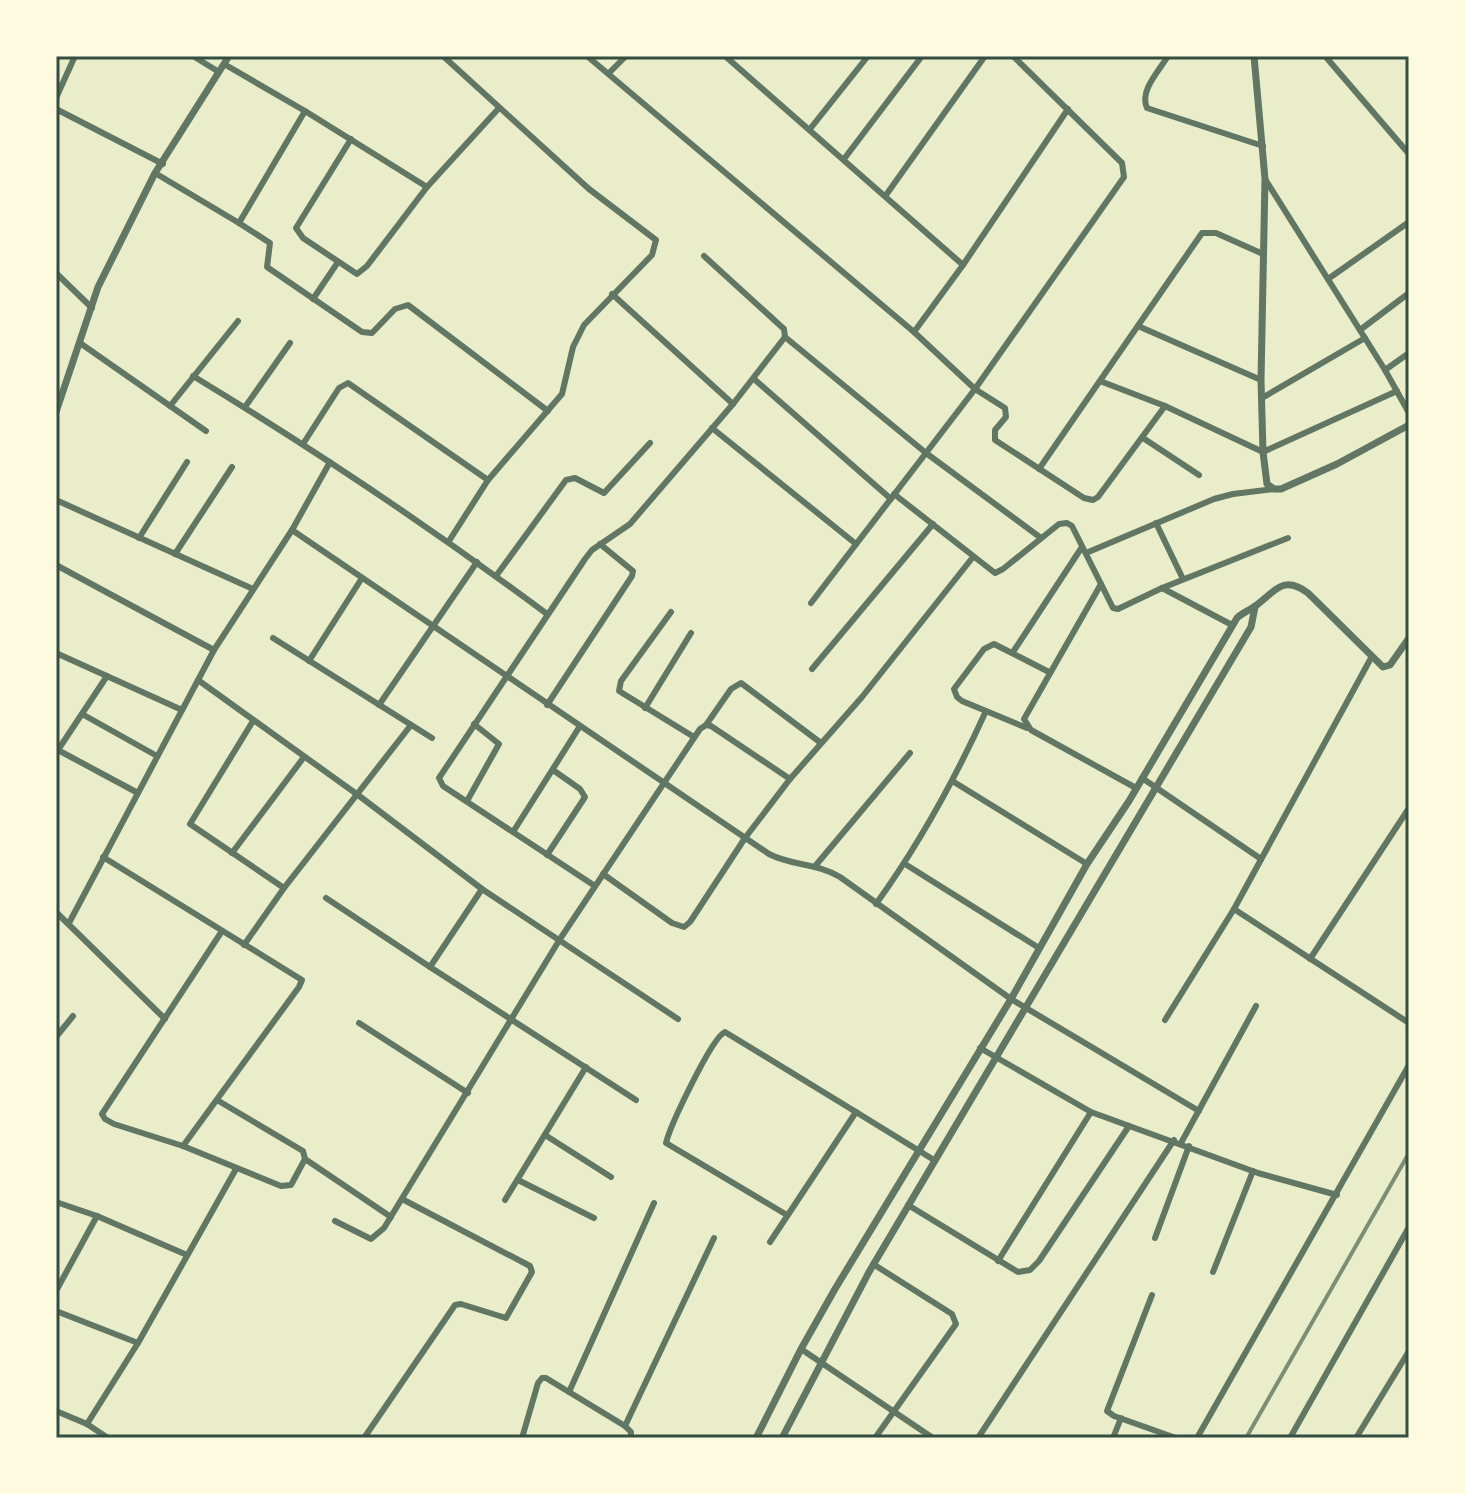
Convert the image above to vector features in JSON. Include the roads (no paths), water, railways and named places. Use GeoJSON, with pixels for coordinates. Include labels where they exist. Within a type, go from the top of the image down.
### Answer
{"type":"FeatureCollection","features":[{"type":"Feature","properties":{"kind":"street"},"geometry":{"type":"LineString","coordinates":[[56,98],[75,56]]}},
{"type":"Feature","properties":{"kind":"street"},"geometry":{"type":"LineString","coordinates":[[193,56],[305,111],[427,187]]}},
{"type":"Feature","properties":{"kind":"street"},"geometry":{"type":"LineString","coordinates":[[56,412],[98,287],[155,173],[229,56]]}},
{"type":"Feature","properties":{"kind":"street"},"geometry":{"type":"LineString","coordinates":[[443,56],[589,189],[656,240],[652,255],[584,325],[573,347],[566,386],[488,480],[449,541]]}},
{"type":"Feature","properties":{"kind":"street"},"geometry":{"type":"LineString","coordinates":[[587,56],[914,332],[975,389],[1006,410],[1006,417],[993,434],[995,440],[1084,498],[1093,500],[1165,406]]}},
{"type":"Feature","properties":{"kind":"street"},"geometry":{"type":"LineString","coordinates":[[609,73],[626,56]]}},
{"type":"Feature","properties":{"kind":"street"},"geometry":{"type":"LineString","coordinates":[[725,56],[963,265]]}},
{"type":"Feature","properties":{"kind":"street"},"geometry":{"type":"LineString","coordinates":[[810,129],[868,56]]}},
{"type":"Feature","properties":{"kind":"street"},"geometry":{"type":"LineString","coordinates":[[844,159],[922,56]]}},
{"type":"Feature","properties":{"kind":"street"},"geometry":{"type":"LineString","coordinates":[[886,195],[985,56]]}},
{"type":"Feature","properties":{"kind":"street"},"geometry":{"type":"LineString","coordinates":[[811,603],[975,389],[1124,177],[1122,163],[1013,56]]}},
{"type":"Feature","properties":{"kind":"street"},"geometry":{"type":"LineString","coordinates":[[1168,56],[1146,91],[1143,99],[1147,108],[1263,146]]}},
{"type":"Feature","properties":{"kind":"street"},"geometry":{"type":"LineString","coordinates":[[1254,56],[1265,179],[1261,380],[1264,477],[1274,489]]}},
{"type":"Feature","properties":{"kind":"street"},"geometry":{"type":"LineString","coordinates":[[1325,56],[1409,154]]}},
{"type":"Feature","properties":{"kind":"street"},"geometry":{"type":"LineString","coordinates":[[351,139],[296,228],[303,238],[338,262],[353,272],[362,273],[427,187],[499,108]]}},
{"type":"Feature","properties":{"kind":"street"},"geometry":{"type":"LineString","coordinates":[[56,109],[163,164]]}},
{"type":"Feature","properties":{"kind":"street"},"geometry":{"type":"LineString","coordinates":[[914,332],[1068,109]]}},
{"type":"Feature","properties":{"kind":"street"},"geometry":{"type":"LineString","coordinates":[[239,223],[305,111]]}},
{"type":"Feature","properties":{"kind":"street"},"geometry":{"type":"LineString","coordinates":[[155,173],[270,243],[267,267],[367,334],[377,329],[395,309],[408,305],[548,411]]}},
{"type":"Feature","properties":{"kind":"street"},"geometry":{"type":"LineString","coordinates":[[1265,179],[1409,413]]}},
{"type":"Feature","properties":{"kind":"street"},"geometry":{"type":"LineString","coordinates":[[1328,279],[1409,222]]}},
{"type":"Feature","properties":{"kind":"street"},"geometry":{"type":"LineString","coordinates":[[1039,469],[1202,233],[1216,233],[1263,254]]}},
{"type":"Feature","properties":{"kind":"street"},"geometry":{"type":"LineString","coordinates":[[704,256],[784,329],[785,337],[926,453],[1041,538]]}},
{"type":"Feature","properties":{"kind":"street"},"geometry":{"type":"LineString","coordinates":[[313,299],[338,262]]}},
{"type":"Feature","properties":{"kind":"street"},"geometry":{"type":"LineString","coordinates":[[56,273],[92,308]]}},
{"type":"Feature","properties":{"kind":"street"},"geometry":{"type":"LineString","coordinates":[[1360,330],[1409,293]]}},
{"type":"Feature","properties":{"kind":"street"},"geometry":{"type":"LineString","coordinates":[[612,294],[733,404]]}},
{"type":"Feature","properties":{"kind":"street"},"geometry":{"type":"LineString","coordinates":[[170,406],[238,321]]}},
{"type":"Feature","properties":{"kind":"street"},"geometry":{"type":"LineString","coordinates":[[1138,326],[1261,380]]}},
{"type":"Feature","properties":{"kind":"street"},"geometry":{"type":"LineString","coordinates":[[595,886],[443,786],[439,778],[585,559],[600,544],[630,524],[754,379],[785,337]]}},
{"type":"Feature","properties":{"kind":"street"},"geometry":{"type":"LineString","coordinates":[[1262,398],[1365,338]]}},
{"type":"Feature","properties":{"kind":"street"},"geometry":{"type":"LineString","coordinates":[[80,343],[206,431]]}},
{"type":"Feature","properties":{"kind":"street"},"geometry":{"type":"LineString","coordinates":[[245,407],[290,343]]}},
{"type":"Feature","properties":{"kind":"street"},"geometry":{"type":"LineString","coordinates":[[1385,370],[1409,353]]}},
{"type":"Feature","properties":{"kind":"street"},"geometry":{"type":"LineString","coordinates":[[193,376],[303,444],[449,541],[547,614]]}},
{"type":"Feature","properties":{"kind":"street"},"geometry":{"type":"LineString","coordinates":[[754,379],[892,497],[933,524],[990,571],[998,572],[1059,524],[1072,526],[1113,608],[1118,609],[1183,579],[1288,538]]}},
{"type":"Feature","properties":{"kind":"street"},"geometry":{"type":"LineString","coordinates":[[1100,381],[1165,406],[1263,452],[1397,391]]}},
{"type":"Feature","properties":{"kind":"street"},"geometry":{"type":"LineString","coordinates":[[303,444],[339,388],[348,383],[488,480]]}},
{"type":"Feature","properties":{"kind":"street"},"geometry":{"type":"LineString","coordinates":[[1013,652],[1084,550],[1223,497],[1281,489],[1337,464],[1409,425]]}},
{"type":"Feature","properties":{"kind":"street"},"geometry":{"type":"LineString","coordinates":[[712,428],[856,544]]}},
{"type":"Feature","properties":{"kind":"street"},"geometry":{"type":"LineString","coordinates":[[1143,438],[1199,475]]}},
{"type":"Feature","properties":{"kind":"street"},"geometry":{"type":"LineString","coordinates":[[496,576],[566,480],[575,478],[604,493],[650,443]]}},
{"type":"Feature","properties":{"kind":"street"},"geometry":{"type":"LineString","coordinates":[[139,538],[187,462]]}},
{"type":"Feature","properties":{"kind":"street"},"geometry":{"type":"LineString","coordinates":[[69,923],[214,650],[292,530],[330,462]]}},
{"type":"Feature","properties":{"kind":"street"},"geometry":{"type":"LineString","coordinates":[[175,554],[232,467]]}},
{"type":"Feature","properties":{"kind":"street"},"geometry":{"type":"LineString","coordinates":[[56,500],[253,589]]}},
{"type":"Feature","properties":{"kind":"street"},"geometry":{"type":"LineString","coordinates":[[1156,523],[1183,579]]}},
{"type":"Feature","properties":{"kind":"street"},"geometry":{"type":"LineString","coordinates":[[812,669],[933,524]]}},
{"type":"Feature","properties":{"kind":"street"},"geometry":{"type":"LineString","coordinates":[[292,530],[745,838],[787,862],[816,865],[840,877],[1011,999],[1199,1111]]}},
{"type":"Feature","properties":{"kind":"street"},"geometry":{"type":"LineString","coordinates":[[547,705],[632,576],[633,571],[627,565],[600,544]]}},
{"type":"Feature","properties":{"kind":"street"},"geometry":{"type":"LineString","coordinates":[[603,874],[672,923],[684,927],[690,922],[745,838],[790,779],[973,557]]}},
{"type":"Feature","properties":{"kind":"street"},"geometry":{"type":"LineString","coordinates":[[379,705],[477,562]]}},
{"type":"Feature","properties":{"kind":"street"},"geometry":{"type":"LineString","coordinates":[[56,565],[214,650]]}},
{"type":"Feature","properties":{"kind":"street"},"geometry":{"type":"LineString","coordinates":[[309,661],[362,578]]}},
{"type":"Feature","properties":{"kind":"street"},"geometry":{"type":"LineString","coordinates":[[1031,730],[1024,719],[1101,584]]}},
{"type":"Feature","properties":{"kind":"street"},"geometry":{"type":"LineString","coordinates":[[756,1438],[801,1349],[1232,625],[1241,614],[1255,607],[1280,585],[1302,589],[1371,658],[1387,667],[1409,638]]}},
{"type":"Feature","properties":{"kind":"street"},"geometry":{"type":"LineString","coordinates":[[1162,588],[1232,625]]}},
{"type":"Feature","properties":{"kind":"street"},"geometry":{"type":"LineString","coordinates":[[782,1438],[873,1264],[1251,627],[1255,607]]}},
{"type":"Feature","properties":{"kind":"street"},"geometry":{"type":"LineString","coordinates":[[671,612],[619,687],[621,695],[694,737]]}},
{"type":"Feature","properties":{"kind":"street"},"geometry":{"type":"LineString","coordinates":[[645,708],[691,633]]}},
{"type":"Feature","properties":{"kind":"street"},"geometry":{"type":"LineString","coordinates":[[273,638],[432,738]]}},
{"type":"Feature","properties":{"kind":"street"},"geometry":{"type":"LineString","coordinates":[[1049,672],[1000,645],[990,645],[954,689],[957,697],[1031,730],[1136,788]]}},
{"type":"Feature","properties":{"kind":"street"},"geometry":{"type":"LineString","coordinates":[[56,653],[182,710]]}},
{"type":"Feature","properties":{"kind":"street"},"geometry":{"type":"LineString","coordinates":[[1165,1020],[1234,909],[1371,658]]}},
{"type":"Feature","properties":{"kind":"street"},"geometry":{"type":"LineString","coordinates":[[107,676],[57,750],[138,793]]}},
{"type":"Feature","properties":{"kind":"street"},"geometry":{"type":"LineString","coordinates":[[198,680],[482,889],[678,1019]]}},
{"type":"Feature","properties":{"kind":"street"},"geometry":{"type":"LineString","coordinates":[[335,1221],[371,1239],[384,1228],[560,939],[663,781],[731,689],[741,683],[821,743]]}},
{"type":"Feature","properties":{"kind":"street"},"geometry":{"type":"LineString","coordinates":[[876,904],[905,864],[954,782],[986,711]]}},
{"type":"Feature","properties":{"kind":"street"},"geometry":{"type":"LineString","coordinates":[[82,714],[157,756]]}},
{"type":"Feature","properties":{"kind":"street"},"geometry":{"type":"LineString","coordinates":[[253,721],[190,824],[284,888]]}},
{"type":"Feature","properties":{"kind":"street"},"geometry":{"type":"LineString","coordinates":[[467,801],[499,744],[474,724]]}},
{"type":"Feature","properties":{"kind":"street"},"geometry":{"type":"LineString","coordinates":[[244,945],[284,888],[411,725]]}},
{"type":"Feature","properties":{"kind":"street"},"geometry":{"type":"LineString","coordinates":[[706,725],[790,779]]}},
{"type":"Feature","properties":{"kind":"street"},"geometry":{"type":"LineString","coordinates":[[513,832],[580,726]]}},
{"type":"Feature","properties":{"kind":"street"},"geometry":{"type":"LineString","coordinates":[[816,865],[910,753]]}},
{"type":"Feature","properties":{"kind":"street"},"geometry":{"type":"LineString","coordinates":[[232,853],[304,757]]}},
{"type":"Feature","properties":{"kind":"street"},"geometry":{"type":"LineString","coordinates":[[547,855],[585,797],[580,789],[553,770]]}},
{"type":"Feature","properties":{"kind":"street"},"geometry":{"type":"LineString","coordinates":[[1142,778],[1261,859]]}},
{"type":"Feature","properties":{"kind":"street"},"geometry":{"type":"LineString","coordinates":[[954,782],[1087,864]]}},
{"type":"Feature","properties":{"kind":"street"},"geometry":{"type":"LineString","coordinates":[[1310,959],[1409,808]]}},
{"type":"Feature","properties":{"kind":"street"},"geometry":{"type":"LineString","coordinates":[[103,857],[244,945],[300,976],[302,984],[183,1146]]}},
{"type":"Feature","properties":{"kind":"street"},"geometry":{"type":"LineString","coordinates":[[905,864],[1039,948]]}},
{"type":"Feature","properties":{"kind":"street"},"geometry":{"type":"LineString","coordinates":[[430,967],[482,889]]}},
{"type":"Feature","properties":{"kind":"street"},"geometry":{"type":"LineString","coordinates":[[326,898],[511,1022],[636,1100]]}},
{"type":"Feature","properties":{"kind":"street"},"geometry":{"type":"LineString","coordinates":[[1234,909],[1409,1023]]}},
{"type":"Feature","properties":{"kind":"street"},"geometry":{"type":"LineString","coordinates":[[56,912],[165,1019]]}},
{"type":"Feature","properties":{"kind":"street"},"geometry":{"type":"LineString","coordinates":[[222,931],[102,1114],[114,1124],[183,1146],[286,1187],[291,1185],[305,1159]]}},
{"type":"Feature","properties":{"kind":"street"},"geometry":{"type":"LineString","coordinates":[[978,1438],[1181,1143],[1256,1006]]}},
{"type":"Feature","properties":{"kind":"street"},"geometry":{"type":"LineString","coordinates":[[56,1037],[59,1027],[73,1016]]}},
{"type":"Feature","properties":{"kind":"street"},"geometry":{"type":"LineString","coordinates":[[359,1023],[468,1093]]}},
{"type":"Feature","properties":{"kind":"street"},"geometry":{"type":"LineString","coordinates":[[787,1215],[666,1143],[719,1034],[725,1032],[934,1160]]}},
{"type":"Feature","properties":{"kind":"street"},"geometry":{"type":"LineString","coordinates":[[980,1048],[1091,1112],[1253,1171],[1337,1195]]}},
{"type":"Feature","properties":{"kind":"street"},"geometry":{"type":"LineString","coordinates":[[1197,1438],[1409,1065]]}},
{"type":"Feature","properties":{"kind":"street"},"geometry":{"type":"LineString","coordinates":[[505,1200],[586,1067]]}},
{"type":"Feature","properties":{"kind":"street"},"geometry":{"type":"LineString","coordinates":[[217,1100],[303,1151],[305,1159],[391,1217]]}},
{"type":"Feature","properties":{"kind":"street"},"geometry":{"type":"LineString","coordinates":[[770,1242],[856,1112]]}},
{"type":"Feature","properties":{"kind":"street"},"geometry":{"type":"LineString","coordinates":[[998,1261],[1091,1112]]}},
{"type":"Feature","properties":{"kind":"street"},"geometry":{"type":"LineString","coordinates":[[908,1205],[1018,1272],[1030,1270],[1129,1126]]}},
{"type":"Feature","properties":{"kind":"street"},"geometry":{"type":"LineString","coordinates":[[545,1135],[611,1177]]}},
{"type":"Feature","properties":{"kind":"street"},"geometry":{"type":"LineString","coordinates":[[1155,1238],[1181,1143]]}},
{"type":"Feature","properties":{"kind":"street"},"geometry":{"type":"LineString","coordinates":[[87,1424],[138,1343],[236,1169]]}},
{"type":"Feature","properties":{"kind":"street"},"geometry":{"type":"LineString","coordinates":[[1213,1272],[1253,1171]]}},
{"type":"Feature","properties":{"kind":"street"},"geometry":{"type":"LineString","coordinates":[[518,1180],[594,1218]]}},
{"type":"Feature","properties":{"kind":"street"},"geometry":{"type":"LineString","coordinates":[[364,1438],[455,1305],[461,1304],[506,1318],[532,1272],[530,1266],[508,1253],[402,1199]]}},
{"type":"Feature","properties":{"kind":"street"},"geometry":{"type":"LineString","coordinates":[[56,1202],[187,1255]]}},
{"type":"Feature","properties":{"kind":"street"},"geometry":{"type":"LineString","coordinates":[[569,1392],[654,1203]]}},
{"type":"Feature","properties":{"kind":"street"},"geometry":{"type":"LineString","coordinates":[[56,1291],[97,1216]]}},
{"type":"Feature","properties":{"kind":"street"},"geometry":{"type":"LineString","coordinates":[[1290,1438],[1406,1238],[1409,1227]]}},
{"type":"Feature","properties":{"kind":"street"},"geometry":{"type":"LineString","coordinates":[[625,1426],[714,1238]]}},
{"type":"Feature","properties":{"kind":"street"},"geometry":{"type":"LineString","coordinates":[[873,1264],[955,1318],[954,1330],[875,1438]]}},
{"type":"Feature","properties":{"kind":"street"},"geometry":{"type":"LineString","coordinates":[[1152,1295],[1109,1403],[1109,1414],[1176,1438]]}},
{"type":"Feature","properties":{"kind":"street"},"geometry":{"type":"LineString","coordinates":[[56,1311],[138,1343]]}},
{"type":"Feature","properties":{"kind":"street"},"geometry":{"type":"LineString","coordinates":[[801,1349],[933,1438]]}},
{"type":"Feature","properties":{"kind":"street"},"geometry":{"type":"LineString","coordinates":[[1356,1438],[1409,1351]]}},
{"type":"Feature","properties":{"kind":"street"},"geometry":{"type":"LineString","coordinates":[[522,1438],[542,1378],[625,1426],[631,1432],[631,1438]]}},
{"type":"Feature","properties":{"kind":"street"},"geometry":{"type":"LineString","coordinates":[[56,1411],[87,1424],[108,1438]]}},
{"type":"Feature","properties":{"kind":"street"},"geometry":{"type":"LineString","coordinates":[[1113,1438],[1121,1418]]}},
{"type":"Feature","properties":{"kind":"railway"},"geometry":{"type":"LineString","coordinates":[[1246,1438],[1409,1153]]}}]}
